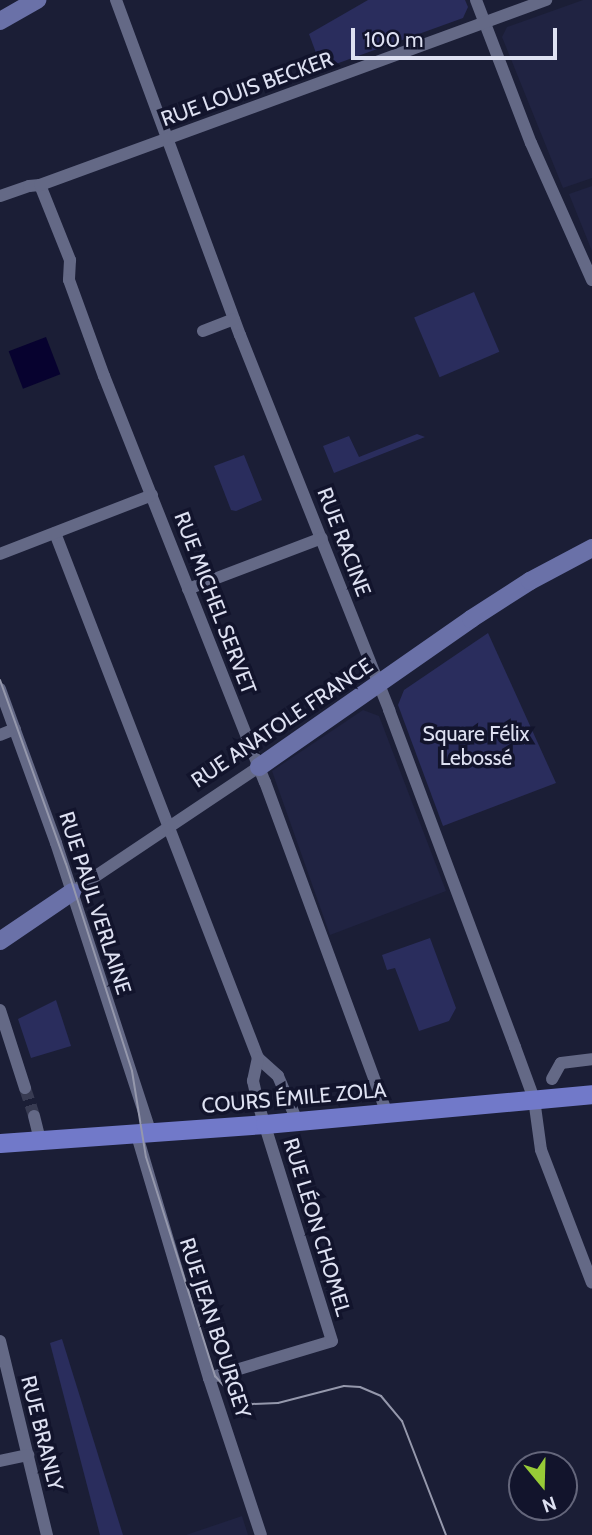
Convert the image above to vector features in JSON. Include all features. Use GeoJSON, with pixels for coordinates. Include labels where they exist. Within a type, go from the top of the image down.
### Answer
{"type":"FeatureCollection","features":[{"type":"Feature","properties":{"kind":"main road","name":"COURS ÉMILE ZOLA"},"geometry":{"type":"LineString","coordinates":[[0,1143],[387,1114],[592,1094]]}},
{"type":"Feature","properties":{"kind":"street"},"geometry":{"type":"LineString","coordinates":[[0,21],[37,0]]}},
{"type":"Feature","properties":{"kind":"street","name":"RUE RACINE"},"geometry":{"type":"LineString","coordinates":[[116,0],[234,319],[379,686],[534,1099],[541,1150],[592,1283]]}},
{"type":"Feature","properties":{"kind":"street"},"geometry":{"type":"LineString","coordinates":[[476,0],[526,132],[592,280]]}},
{"type":"Feature","properties":{"kind":"street","name":"RUE LOUIS BECKER"},"geometry":{"type":"LineString","coordinates":[[0,196],[40,185],[546,0]]}},
{"type":"Feature","properties":{"kind":"street","name":"RUE MICHEL SERVET"},"geometry":{"type":"LineString","coordinates":[[40,185],[70,260],[69,280],[260,767],[387,1114]]}},
{"type":"Feature","properties":{"kind":"street"},"geometry":{"type":"LineString","coordinates":[[203,331],[234,319]]}},
{"type":"Feature","properties":{"kind":"street"},"geometry":{"type":"LineString","coordinates":[[0,554],[152,495]]}},
{"type":"Feature","properties":{"kind":"street"},"geometry":{"type":"LineString","coordinates":[[55,533],[258,1058],[278,1076],[297,1121]]}},
{"type":"Feature","properties":{"kind":"street"},"geometry":{"type":"LineString","coordinates":[[188,589],[322,538]]}},
{"type":"Feature","properties":{"kind":"street","name":"RUE ANATOLE FRANCE"},"geometry":{"type":"LineString","coordinates":[[0,941],[379,686],[520,587],[592,548]]}},
{"type":"Feature","properties":{"kind":"street","name":"RUE PAUL VERLAINE"},"geometry":{"type":"LineString","coordinates":[[0,689],[72,892],[143,1132]]}},
{"type":"Feature","properties":{"kind":"street"},"geometry":{"type":"LineString","coordinates":[[0,735],[15,729]]}},
{"type":"Feature","properties":{"kind":"street"},"geometry":{"type":"LineString","coordinates":[[0,1010],[25,1088]]}},
{"type":"Feature","properties":{"kind":"street","name":"RUE LÉON CHOMEL"},"geometry":{"type":"LineString","coordinates":[[208,1378],[332,1341],[253,1081],[258,1058]]}},
{"type":"Feature","properties":{"kind":"street"},"geometry":{"type":"LineString","coordinates":[[552,1079],[561,1063],[592,1059]]}},
{"type":"Feature","properties":{"kind":"street"},"geometry":{"type":"LineString","coordinates":[[34,1116],[40,1140]]}},
{"type":"Feature","properties":{"kind":"street","name":"RUE JEAN BOURGEY"},"geometry":{"type":"LineString","coordinates":[[143,1132],[208,1378],[261,1535]]}},
{"type":"Feature","properties":{"kind":"street","name":"RUE BRANLY"},"geometry":{"type":"LineString","coordinates":[[0,1341],[47,1535]]}},
{"type":"Feature","properties":{"kind":"street"},"geometry":{"type":"LineString","coordinates":[[0,1461],[28,1455]]}},
{"type":"Feature","properties":{"kind":"shaded area"},"geometry":{"type":"Polygon","coordinates":[[[583,0],[592,0],[592,178],[563,188],[502,37],[507,27],[583,0]]]}},
{"type":"Feature","properties":{"kind":"shaded area"},"geometry":{"type":"Polygon","coordinates":[[[592,186],[592,251],[569,194],[592,186]]]}},
{"type":"Feature","properties":{"kind":"shaded area"},"geometry":{"type":"Polygon","coordinates":[[[46,337],[60,374],[23,389],[9,351],[46,337]]]}},
{"type":"Feature","properties":{"kind":"shaded area"},"geometry":{"type":"Polygon","coordinates":[[[363,710],[379,716],[446,891],[330,935],[272,771],[363,710]]]}},
{"type":"Feature","properties":{"kind":"shaded area"},"geometry":{"type":"Polygon","coordinates":[[[242,1516],[248,1535],[186,1535],[242,1516]]]}},
{"type":"Feature","properties":{"kind":"green space"},"geometry":{"type":"Polygon","coordinates":[[[368,0],[465,0],[468,7],[463,18],[322,69],[309,34],[368,0]]]}},
{"type":"Feature","properties":{"kind":"green space"},"geometry":{"type":"Polygon","coordinates":[[[474,292],[499,352],[440,377],[414,317],[474,292]]]}},
{"type":"Feature","properties":{"kind":"green space"},"geometry":{"type":"Polygon","coordinates":[[[417,434],[425,437],[334,473],[323,446],[349,436],[359,457],[417,434]]]}},
{"type":"Feature","properties":{"kind":"green space"},"geometry":{"type":"Polygon","coordinates":[[[244,455],[262,500],[236,511],[231,510],[214,466],[244,455]]]}},
{"type":"Feature","properties":{"kind":"green space","name":"Square Félix Lebossé"},"geometry":{"type":"Polygon","coordinates":[[[488,633],[556,783],[443,826],[398,705],[404,690],[488,633]]]}},
{"type":"Feature","properties":{"kind":"green space"},"geometry":{"type":"Polygon","coordinates":[[[430,938],[456,1008],[449,1021],[419,1031],[395,968],[387,970],[382,955],[430,938]]]}},
{"type":"Feature","properties":{"kind":"green space"},"geometry":{"type":"Polygon","coordinates":[[[56,1000],[71,1046],[31,1058],[18,1019],[56,1000]]]}},
{"type":"Feature","properties":{"kind":"green space"},"geometry":{"type":"Polygon","coordinates":[[[62,1339],[123,1535],[100,1535],[50,1343],[62,1339]]]}},
{"type":"Feature","properties":{"kind":"tunnel"},"geometry":{"type":"LineString","coordinates":[[25,1088],[34,1116]]}},
{"type":"Feature","properties":{"kind":"tram line"},"geometry":{"type":"LineString","coordinates":[[0,680],[66,864],[132,1071],[146,1157],[215,1376],[233,1396],[252,1404],[278,1403],[344,1386],[360,1387],[381,1396],[402,1421],[446,1535]]}}]}
